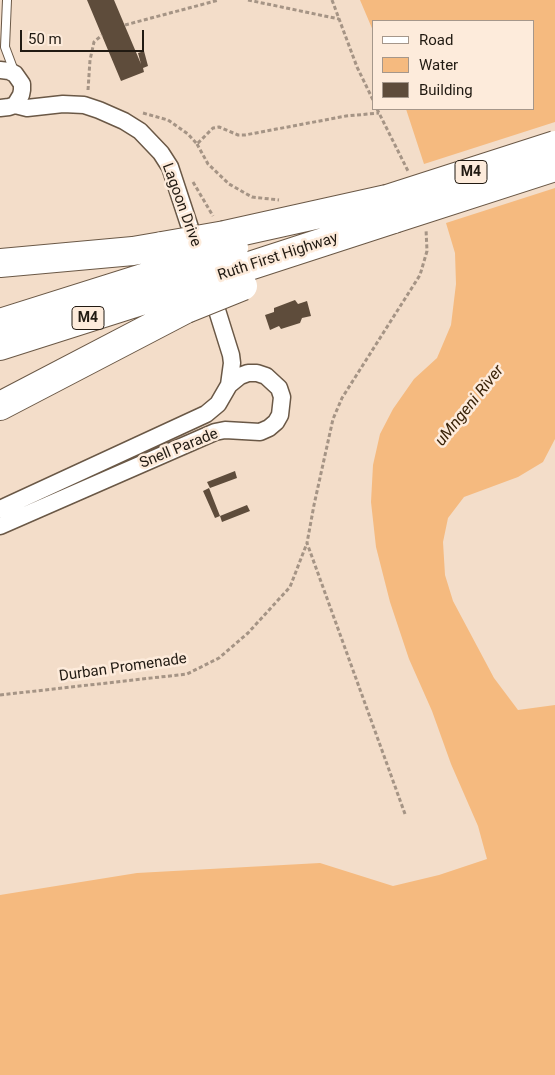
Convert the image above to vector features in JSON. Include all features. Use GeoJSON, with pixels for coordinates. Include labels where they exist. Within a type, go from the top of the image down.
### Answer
{"type":"FeatureCollection","features":[{"type":"Feature","properties":{"kind":"highway","name":"Ruth First Highway"},"geometry":{"type":"LineString","coordinates":[[384,215],[555,145]]}},
{"type":"Feature","properties":{"kind":"highway","name":"Ruth First Highway"},"geometry":{"type":"LineString","coordinates":[[0,323],[174,279],[384,215],[555,167]]}},
{"type":"Feature","properties":{"kind":"highway"},"geometry":{"type":"LineString","coordinates":[[0,406],[174,279],[384,215]]}},
{"type":"Feature","properties":{"kind":"highway"},"geometry":{"type":"LineString","coordinates":[[0,263],[133,251],[174,279]]}},
{"type":"Feature","properties":{"kind":"highway","name":"Ruth First Highway"},"geometry":{"type":"LineString","coordinates":[[0,346],[174,279]]}},
{"type":"Feature","properties":{"kind":"street"},"geometry":{"type":"LineString","coordinates":[[6,108],[22,95],[22,84],[8,72]]}},
{"type":"Feature","properties":{"kind":"street","name":"Lagoon Drive"},"geometry":{"type":"LineString","coordinates":[[6,108],[62,104],[84,105],[124,122],[140,131],[152,141],[170,167],[231,355],[232,363],[229,385]]}},
{"type":"Feature","properties":{"kind":"street","name":"Snell Parade"},"geometry":{"type":"LineString","coordinates":[[0,509],[206,414],[218,404],[229,385],[240,376],[248,373],[257,373],[274,381],[279,388],[282,397],[280,415],[269,428],[260,432],[225,430],[215,432],[0,526]]}},
{"type":"Feature","properties":{"kind":"lane"},"geometry":{"type":"LineString","coordinates":[[0,20],[7,3]]}},
{"type":"Feature","properties":{"kind":"lane"},"geometry":{"type":"LineString","coordinates":[[7,3],[5,47],[8,72]]}},
{"type":"Feature","properties":{"kind":"path"},"geometry":{"type":"LineString","coordinates":[[125,25],[219,0]]}},
{"type":"Feature","properties":{"kind":"path"},"geometry":{"type":"LineString","coordinates":[[248,0],[339,19]]}},
{"type":"Feature","properties":{"kind":"path"},"geometry":{"type":"LineString","coordinates":[[332,0],[357,67],[372,98]]}},
{"type":"Feature","properties":{"kind":"path"},"geometry":{"type":"LineString","coordinates":[[84,105],[94,42],[102,35]]}},
{"type":"Feature","properties":{"kind":"path"},"geometry":{"type":"LineString","coordinates":[[134,110],[168,120],[188,134],[197,144],[208,164],[229,184],[252,196],[282,200]]}},
{"type":"Feature","properties":{"kind":"path"},"geometry":{"type":"LineString","coordinates":[[197,144],[213,128],[220,127],[238,135],[245,135],[378,111],[410,175]]}},
{"type":"Feature","properties":{"kind":"path","name":"Durban Promenade"},"geometry":{"type":"LineString","coordinates":[[0,695],[187,674],[219,658],[248,633],[290,587],[308,543],[317,488],[333,419],[342,398],[420,275],[427,251],[427,232],[424,223]]}},
{"type":"Feature","properties":{"kind":"path","name":"Durban Promenade"},"geometry":{"type":"LineString","coordinates":[[308,543],[405,814]]}},
{"type":"Feature","properties":{"kind":"water"},"geometry":{"type":"Polygon","coordinates":[[[360,0],[555,0],[555,122],[424,164],[406,110],[535,110],[535,20],[372,20],[372,28],[360,0]]]}},
{"type":"Feature","properties":{"kind":"water","name":"uMngeni River"},"geometry":{"type":"Polygon","coordinates":[[[555,188],[555,439],[543,462],[518,477],[464,497],[448,518],[443,542],[445,575],[453,601],[494,678],[518,710],[555,705],[555,1075],[0,1075],[0,895],[137,873],[320,863],[393,886],[439,875],[487,859],[478,826],[409,659],[390,602],[376,547],[371,502],[373,465],[380,434],[393,409],[414,379],[437,358],[451,325],[456,284],[455,253],[446,223],[555,188]]]}},
{"type":"Feature","properties":{"kind":"building"},"geometry":{"type":"Polygon","coordinates":[[[87,0],[114,0],[141,64],[138,53],[144,51],[148,66],[143,68],[144,72],[121,81],[87,0]]]}},
{"type":"Feature","properties":{"kind":"building"},"geometry":{"type":"Polygon","coordinates":[[[295,300],[298,304],[307,301],[311,316],[302,318],[300,323],[281,329],[279,326],[270,330],[265,315],[274,312],[274,308],[295,300]]]}},
{"type":"Feature","properties":{"kind":"building"},"geometry":{"type":"Polygon","coordinates":[[[235,471],[237,478],[210,488],[207,482],[235,471]]]}},
{"type":"Feature","properties":{"kind":"building"},"geometry":{"type":"Polygon","coordinates":[[[209,488],[220,516],[215,518],[203,491],[209,488]]]}},
{"type":"Feature","properties":{"kind":"building"},"geometry":{"type":"Polygon","coordinates":[[[247,505],[250,511],[222,522],[220,516],[247,505]]]}}]}
